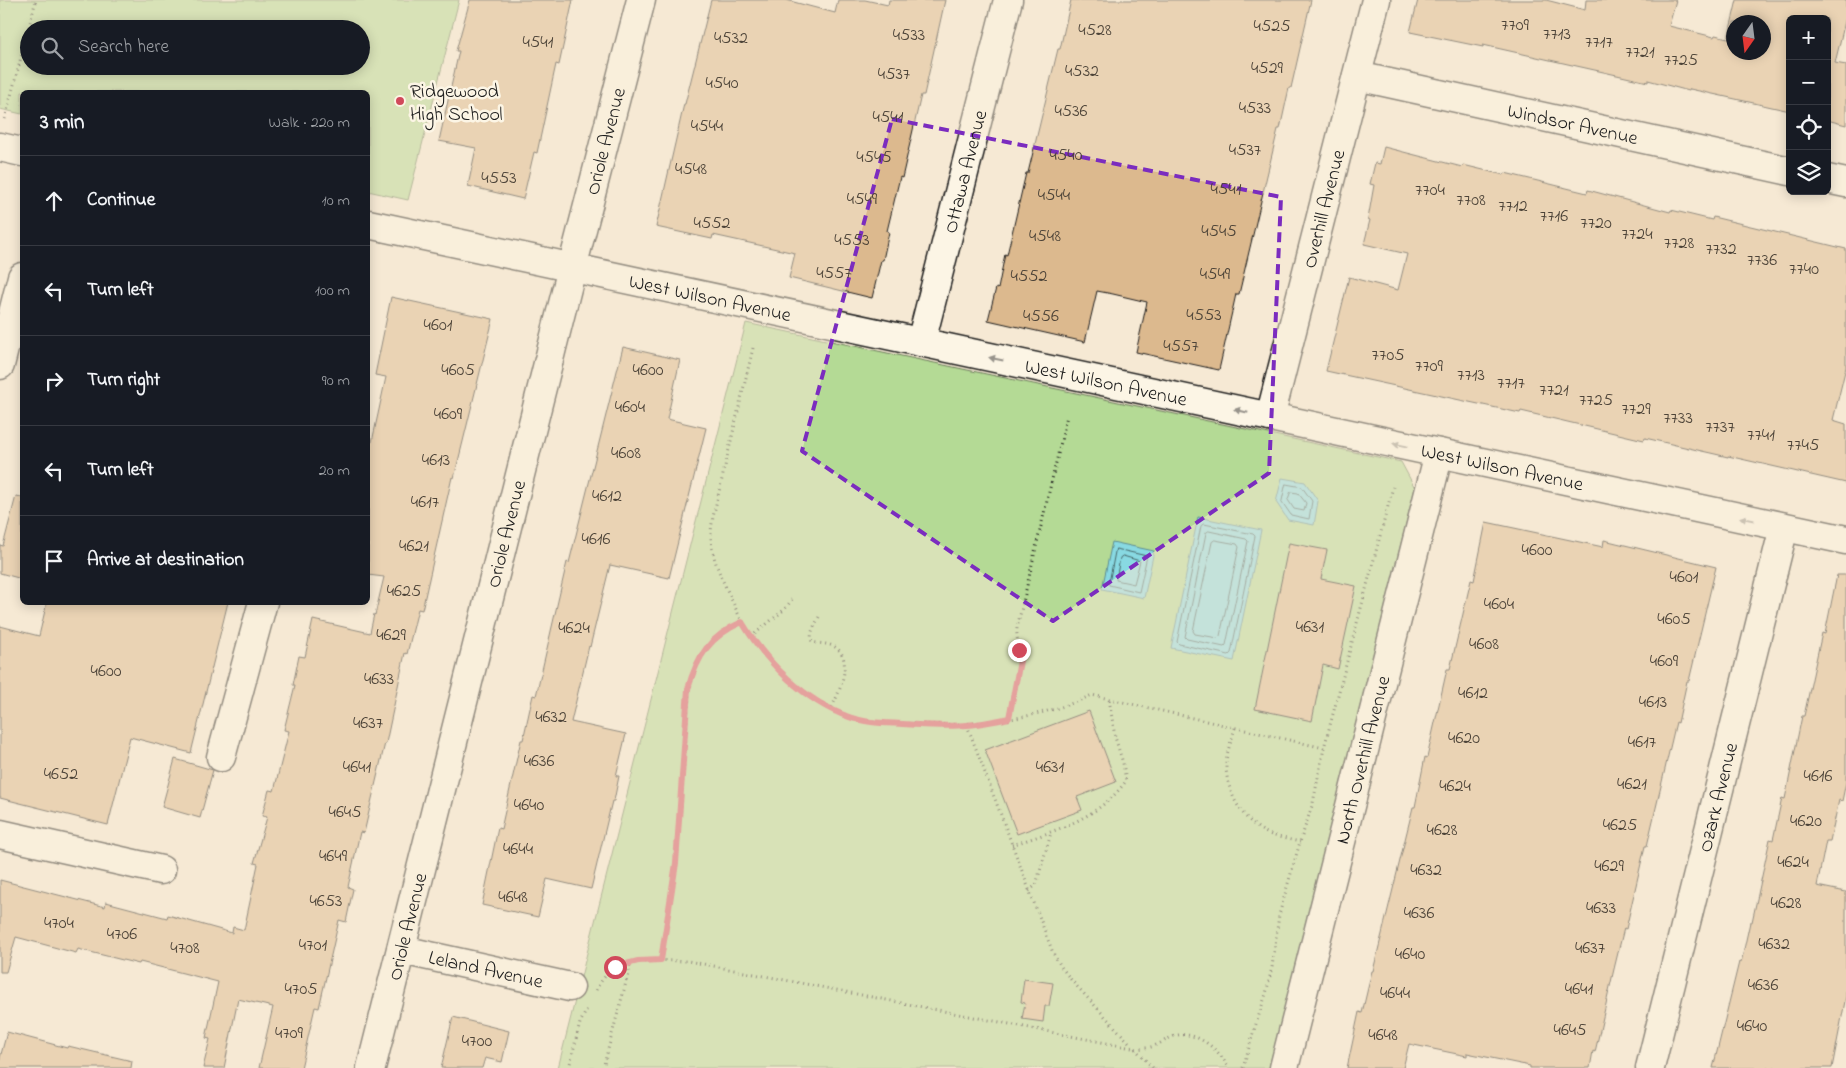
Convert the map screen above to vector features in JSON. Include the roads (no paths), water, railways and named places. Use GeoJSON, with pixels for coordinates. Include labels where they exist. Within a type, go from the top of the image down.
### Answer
{"type":"FeatureCollection","features":[{"type":"Feature","properties":{"kind":"street","name":"Oriole Avenue"},"geometry":{"type":"LineString","coordinates":[[372,1068],[641,0]]}},
{"type":"Feature","properties":{"kind":"street","name":"Ottawa Avenue"},"geometry":{"type":"LineString","coordinates":[[921,342],[1008,0]]}},
{"type":"Feature","properties":{"kind":"street","name":"Overhill Avenue"},"geometry":{"type":"LineString","coordinates":[[1270,417],[1376,0]]}},
{"type":"Feature","properties":{"kind":"street","name":"Windsor Avenue"},"geometry":{"type":"LineString","coordinates":[[1357,76],[1786,170]]}},
{"type":"Feature","properties":{"kind":"street"},"geometry":{"type":"LineString","coordinates":[[0,147],[20,152]]}},
{"type":"Feature","properties":{"kind":"street"},"geometry":{"type":"LineString","coordinates":[[1831,180],[1846,183]]}},
{"type":"Feature","properties":{"kind":"street","name":"West Wilson Avenue"},"geometry":{"type":"LineString","coordinates":[[370,224],[1846,540]]}},
{"type":"Feature","properties":{"kind":"street"},"geometry":{"type":"LineString","coordinates":[[0,365],[20,285]]}},
{"type":"Feature","properties":{"kind":"street","name":"North Overhill Avenue"},"geometry":{"type":"LineString","coordinates":[[1284,1068],[1439,453]]}},
{"type":"Feature","properties":{"kind":"street","name":"Ozark Avenue"},"geometry":{"type":"LineString","coordinates":[[1650,1068],[1784,527]]}},
{"type":"Feature","properties":{"kind":"street"},"geometry":{"type":"LineString","coordinates":[[221,757],[262,605]]}},
{"type":"Feature","properties":{"kind":"street"},"geometry":{"type":"LineString","coordinates":[[0,834],[160,870]]}},
{"type":"Feature","properties":{"kind":"street","name":"Leland Avenue"},"geometry":{"type":"LineString","coordinates":[[402,950],[586,993]]}},
{"type":"Feature","properties":{"kind":"water"},"geometry":{"type":"Polygon","coordinates":[[[1282,478],[1305,482],[1318,501],[1314,525],[1288,520],[1276,502],[1282,478]]]}},
{"type":"Feature","properties":{"kind":"water"},"geometry":{"type":"Polygon","coordinates":[[[1198,517],[1261,530],[1234,661],[1171,648],[1198,517]]]}},
{"type":"Feature","properties":{"kind":"water"},"geometry":{"type":"Polygon","coordinates":[[[1112,542],[1154,551],[1144,598],[1102,589],[1112,542]]]}},
{"type":"Feature","properties":{"kind":"place","name":"Ridgewood High School"},"geometry":{"type":"Point","coordinates":[400,101]}}]}
